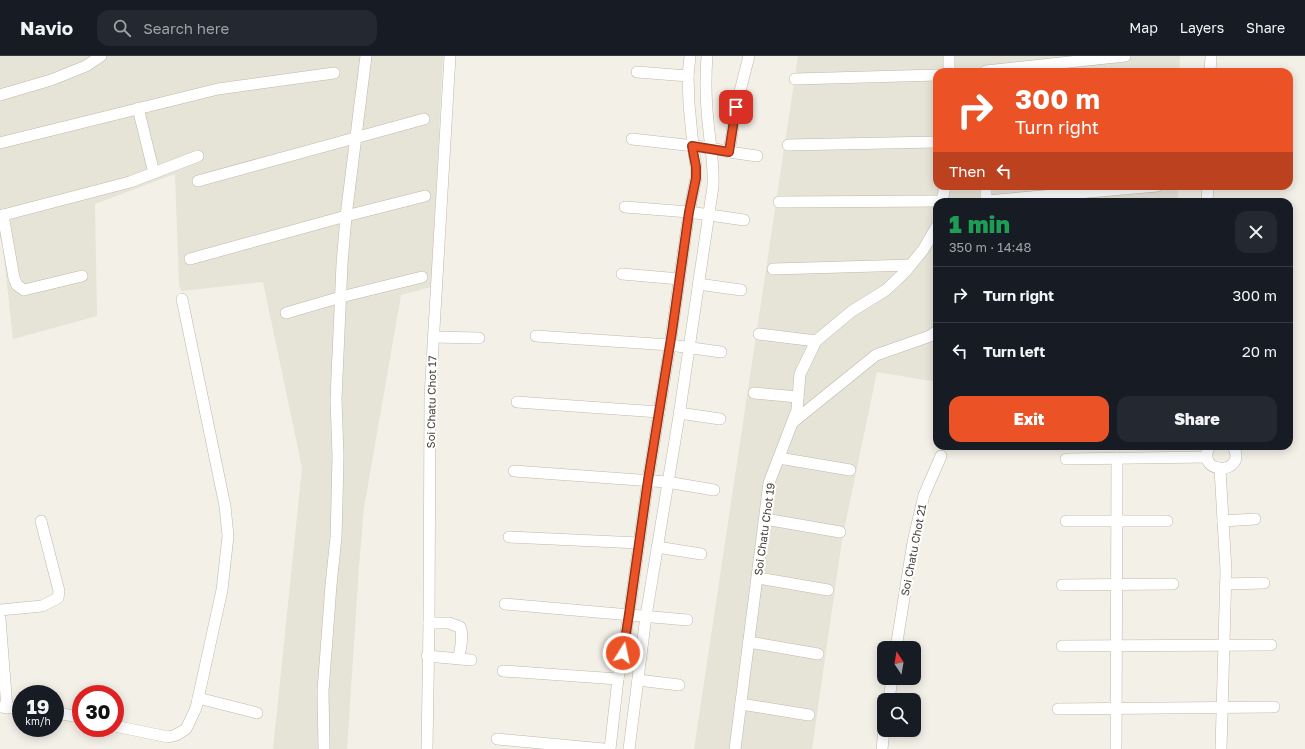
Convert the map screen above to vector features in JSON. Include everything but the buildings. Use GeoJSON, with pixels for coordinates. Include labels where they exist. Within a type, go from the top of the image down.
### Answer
{"type":"FeatureCollection","features":[{"type":"Feature","properties":{"kind":"street"},"geometry":{"type":"LineString","coordinates":[[0,95],[58,77],[86,66],[101,56]]}},
{"type":"Feature","properties":{"kind":"street"},"geometry":{"type":"LineString","coordinates":[[324,749],[323,691],[336,537],[338,456],[336,399],[341,297],[346,216],[366,56]]}},
{"type":"Feature","properties":{"kind":"street","name":"Soi Chatu Chot 17"},"geometry":{"type":"LineString","coordinates":[[427,749],[430,397],[450,56]]}},
{"type":"Feature","properties":{"kind":"street"},"geometry":{"type":"LineString","coordinates":[[610,749],[618,679],[670,345],[689,212],[696,178],[689,104],[688,76],[690,56]]}},
{"type":"Feature","properties":{"kind":"street"},"geometry":{"type":"LineString","coordinates":[[629,749],[646,616],[679,413],[713,186],[714,167],[709,130],[706,77],[707,56]]}},
{"type":"Feature","properties":{"kind":"street"},"geometry":{"type":"LineString","coordinates":[[729,152],[736,107],[749,56]]}},
{"type":"Feature","properties":{"kind":"street"},"geometry":{"type":"LineString","coordinates":[[949,56],[949,68]]}},
{"type":"Feature","properties":{"kind":"street"},"geometry":{"type":"LineString","coordinates":[[1021,68],[1125,56]]}},
{"type":"Feature","properties":{"kind":"street"},"geometry":{"type":"LineString","coordinates":[[1210,56],[1210,68]]}},
{"type":"Feature","properties":{"kind":"street"},"geometry":{"type":"LineString","coordinates":[[637,72],[688,76]]}},
{"type":"Feature","properties":{"kind":"street"},"geometry":{"type":"LineString","coordinates":[[0,143],[218,89],[334,73]]}},
{"type":"Feature","properties":{"kind":"street"},"geometry":{"type":"LineString","coordinates":[[795,79],[933,75]]}},
{"type":"Feature","properties":{"kind":"street"},"geometry":{"type":"LineString","coordinates":[[138,108],[154,173]]}},
{"type":"Feature","properties":{"kind":"street"},"geometry":{"type":"LineString","coordinates":[[198,181],[424,119]]}},
{"type":"Feature","properties":{"kind":"street"},"geometry":{"type":"LineString","coordinates":[[632,139],[712,148],[757,156]]}},
{"type":"Feature","properties":{"kind":"street"},"geometry":{"type":"LineString","coordinates":[[788,145],[933,142]]}},
{"type":"Feature","properties":{"kind":"street"},"geometry":{"type":"LineString","coordinates":[[82,276],[24,290],[17,285],[14,278],[2,215],[130,182],[198,156]]}},
{"type":"Feature","properties":{"kind":"street"},"geometry":{"type":"LineString","coordinates":[[1029,198],[1114,190]]}},
{"type":"Feature","properties":{"kind":"street"},"geometry":{"type":"LineString","coordinates":[[190,259],[425,196]]}},
{"type":"Feature","properties":{"kind":"street"},"geometry":{"type":"LineString","coordinates":[[779,202],[933,201]]}},
{"type":"Feature","properties":{"kind":"street"},"geometry":{"type":"LineString","coordinates":[[625,207],[689,212],[744,220]]}},
{"type":"Feature","properties":{"kind":"street","name":"Soi Chatu Chot 19"},"geometry":{"type":"LineString","coordinates":[[735,749],[758,578],[769,482],[797,410],[800,374],[816,341],[852,310],[886,290],[911,265],[923,250],[933,233]]}},
{"type":"Feature","properties":{"kind":"street"},"geometry":{"type":"LineString","coordinates":[[773,269],[911,265]]}},
{"type":"Feature","properties":{"kind":"street"},"geometry":{"type":"LineString","coordinates":[[622,274],[680,279]]}},
{"type":"Feature","properties":{"kind":"street"},"geometry":{"type":"LineString","coordinates":[[286,313],[341,297],[422,277]]}},
{"type":"Feature","properties":{"kind":"street"},"geometry":{"type":"LineString","coordinates":[[698,284],[741,290]]}},
{"type":"Feature","properties":{"kind":"street"},"geometry":{"type":"LineString","coordinates":[[124,728],[168,737],[176,735],[186,729],[196,708],[222,590],[228,536],[225,506],[182,299]]}},
{"type":"Feature","properties":{"kind":"street"},"geometry":{"type":"LineString","coordinates":[[759,334],[816,341]]}},
{"type":"Feature","properties":{"kind":"street"},"geometry":{"type":"LineString","coordinates":[[792,422],[876,355],[933,335]]}},
{"type":"Feature","properties":{"kind":"street"},"geometry":{"type":"LineString","coordinates":[[536,336],[670,345],[721,352]]}},
{"type":"Feature","properties":{"kind":"street"},"geometry":{"type":"LineString","coordinates":[[433,337],[479,338]]}},
{"type":"Feature","properties":{"kind":"street"},"geometry":{"type":"LineString","coordinates":[[754,393],[798,397]]}},
{"type":"Feature","properties":{"kind":"street"},"geometry":{"type":"LineString","coordinates":[[517,402],[659,412]]}},
{"type":"Feature","properties":{"kind":"street"},"geometry":{"type":"LineString","coordinates":[[679,413],[720,419]]}},
{"type":"Feature","properties":{"kind":"street"},"geometry":{"type":"LineString","coordinates":[[1066,459],[1117,458],[1208,451],[1211,465],[1220,469],[1229,467],[1233,464],[1236,455],[1234,450]]}},
{"type":"Feature","properties":{"kind":"street","name":"Soi Chatu Chot 21"},"geometry":{"type":"LineString","coordinates":[[897,641],[912,542],[924,495],[941,456]]}},
{"type":"Feature","properties":{"kind":"street"},"geometry":{"type":"LineString","coordinates":[[779,458],[850,470]]}},
{"type":"Feature","properties":{"kind":"street"},"geometry":{"type":"LineString","coordinates":[[1116,749],[1117,458]]}},
{"type":"Feature","properties":{"kind":"street"},"geometry":{"type":"LineString","coordinates":[[1220,469],[1226,584],[1221,749]]}},
{"type":"Feature","properties":{"kind":"street"},"geometry":{"type":"LineString","coordinates":[[514,471],[648,480],[714,490]]}},
{"type":"Feature","properties":{"kind":"street"},"geometry":{"type":"LineString","coordinates":[[765,519],[840,532]]}},
{"type":"Feature","properties":{"kind":"street"},"geometry":{"type":"LineString","coordinates":[[1223,521],[1255,519]]}},
{"type":"Feature","properties":{"kind":"street"},"geometry":{"type":"LineString","coordinates":[[0,610],[42,606],[58,598],[59,591],[41,521]]}},
{"type":"Feature","properties":{"kind":"street"},"geometry":{"type":"LineString","coordinates":[[1066,521],[1167,521]]}},
{"type":"Feature","properties":{"kind":"street"},"geometry":{"type":"LineString","coordinates":[[509,537],[639,543]]}},
{"type":"Feature","properties":{"kind":"street"},"geometry":{"type":"LineString","coordinates":[[657,547],[701,554]]}},
{"type":"Feature","properties":{"kind":"street"},"geometry":{"type":"LineString","coordinates":[[758,578],[828,590]]}},
{"type":"Feature","properties":{"kind":"street"},"geometry":{"type":"LineString","coordinates":[[1226,584],[1264,583]]}},
{"type":"Feature","properties":{"kind":"street"},"geometry":{"type":"LineString","coordinates":[[1062,585],[1173,584]]}},
{"type":"Feature","properties":{"kind":"street"},"geometry":{"type":"LineString","coordinates":[[505,604],[687,620]]}},
{"type":"Feature","properties":{"kind":"street"},"geometry":{"type":"LineString","coordinates":[[0,619],[4,707]]}},
{"type":"Feature","properties":{"kind":"street"},"geometry":{"type":"LineString","coordinates":[[429,623],[449,623],[460,627],[462,631],[462,638],[459,658]]}},
{"type":"Feature","properties":{"kind":"street"},"geometry":{"type":"LineString","coordinates":[[749,642],[818,654]]}},
{"type":"Feature","properties":{"kind":"street"},"geometry":{"type":"LineString","coordinates":[[1062,646],[1271,645]]}},
{"type":"Feature","properties":{"kind":"street"},"geometry":{"type":"LineString","coordinates":[[427,656],[471,660]]}},
{"type":"Feature","properties":{"kind":"street"},"geometry":{"type":"LineString","coordinates":[[503,671],[618,679]]}},
{"type":"Feature","properties":{"kind":"street"},"geometry":{"type":"LineString","coordinates":[[638,680],[679,684]]}},
{"type":"Feature","properties":{"kind":"street"},"geometry":{"type":"LineString","coordinates":[[198,698],[257,713]]}},
{"type":"Feature","properties":{"kind":"street"},"geometry":{"type":"LineString","coordinates":[[741,704],[809,715]]}},
{"type":"Feature","properties":{"kind":"street"},"geometry":{"type":"LineString","coordinates":[[1058,709],[1274,707]]}},
{"type":"Feature","properties":{"kind":"street"},"geometry":{"type":"LineString","coordinates":[[882,749],[883,737]]}},
{"type":"Feature","properties":{"kind":"street"},"geometry":{"type":"LineString","coordinates":[[497,740],[604,749]]}},
{"type":"Feature","properties":{"kind":"shaded area"},"geometry":{"type":"Polygon","coordinates":[[[0,56],[443,56],[431,287],[401,295],[364,508],[347,749],[273,749],[302,468],[263,282],[182,291],[179,286],[175,174],[95,204],[97,316],[13,339],[2,239],[0,239],[0,56]]]}},
{"type":"Feature","properties":{"kind":"shaded area"},"geometry":{"type":"Polygon","coordinates":[[[798,56],[1180,56],[1179,68],[933,68],[933,190],[1178,190],[1178,198],[933,198],[933,381],[877,372],[842,540],[812,749],[694,749],[798,56]]]}},
{"type":"Feature","properties":{"kind":"route"},"geometry":{"type":"LineString","coordinates":[[623,653],[689,212],[696,178],[696,167],[692,146],[712,148],[729,152],[736,107]]}}]}
